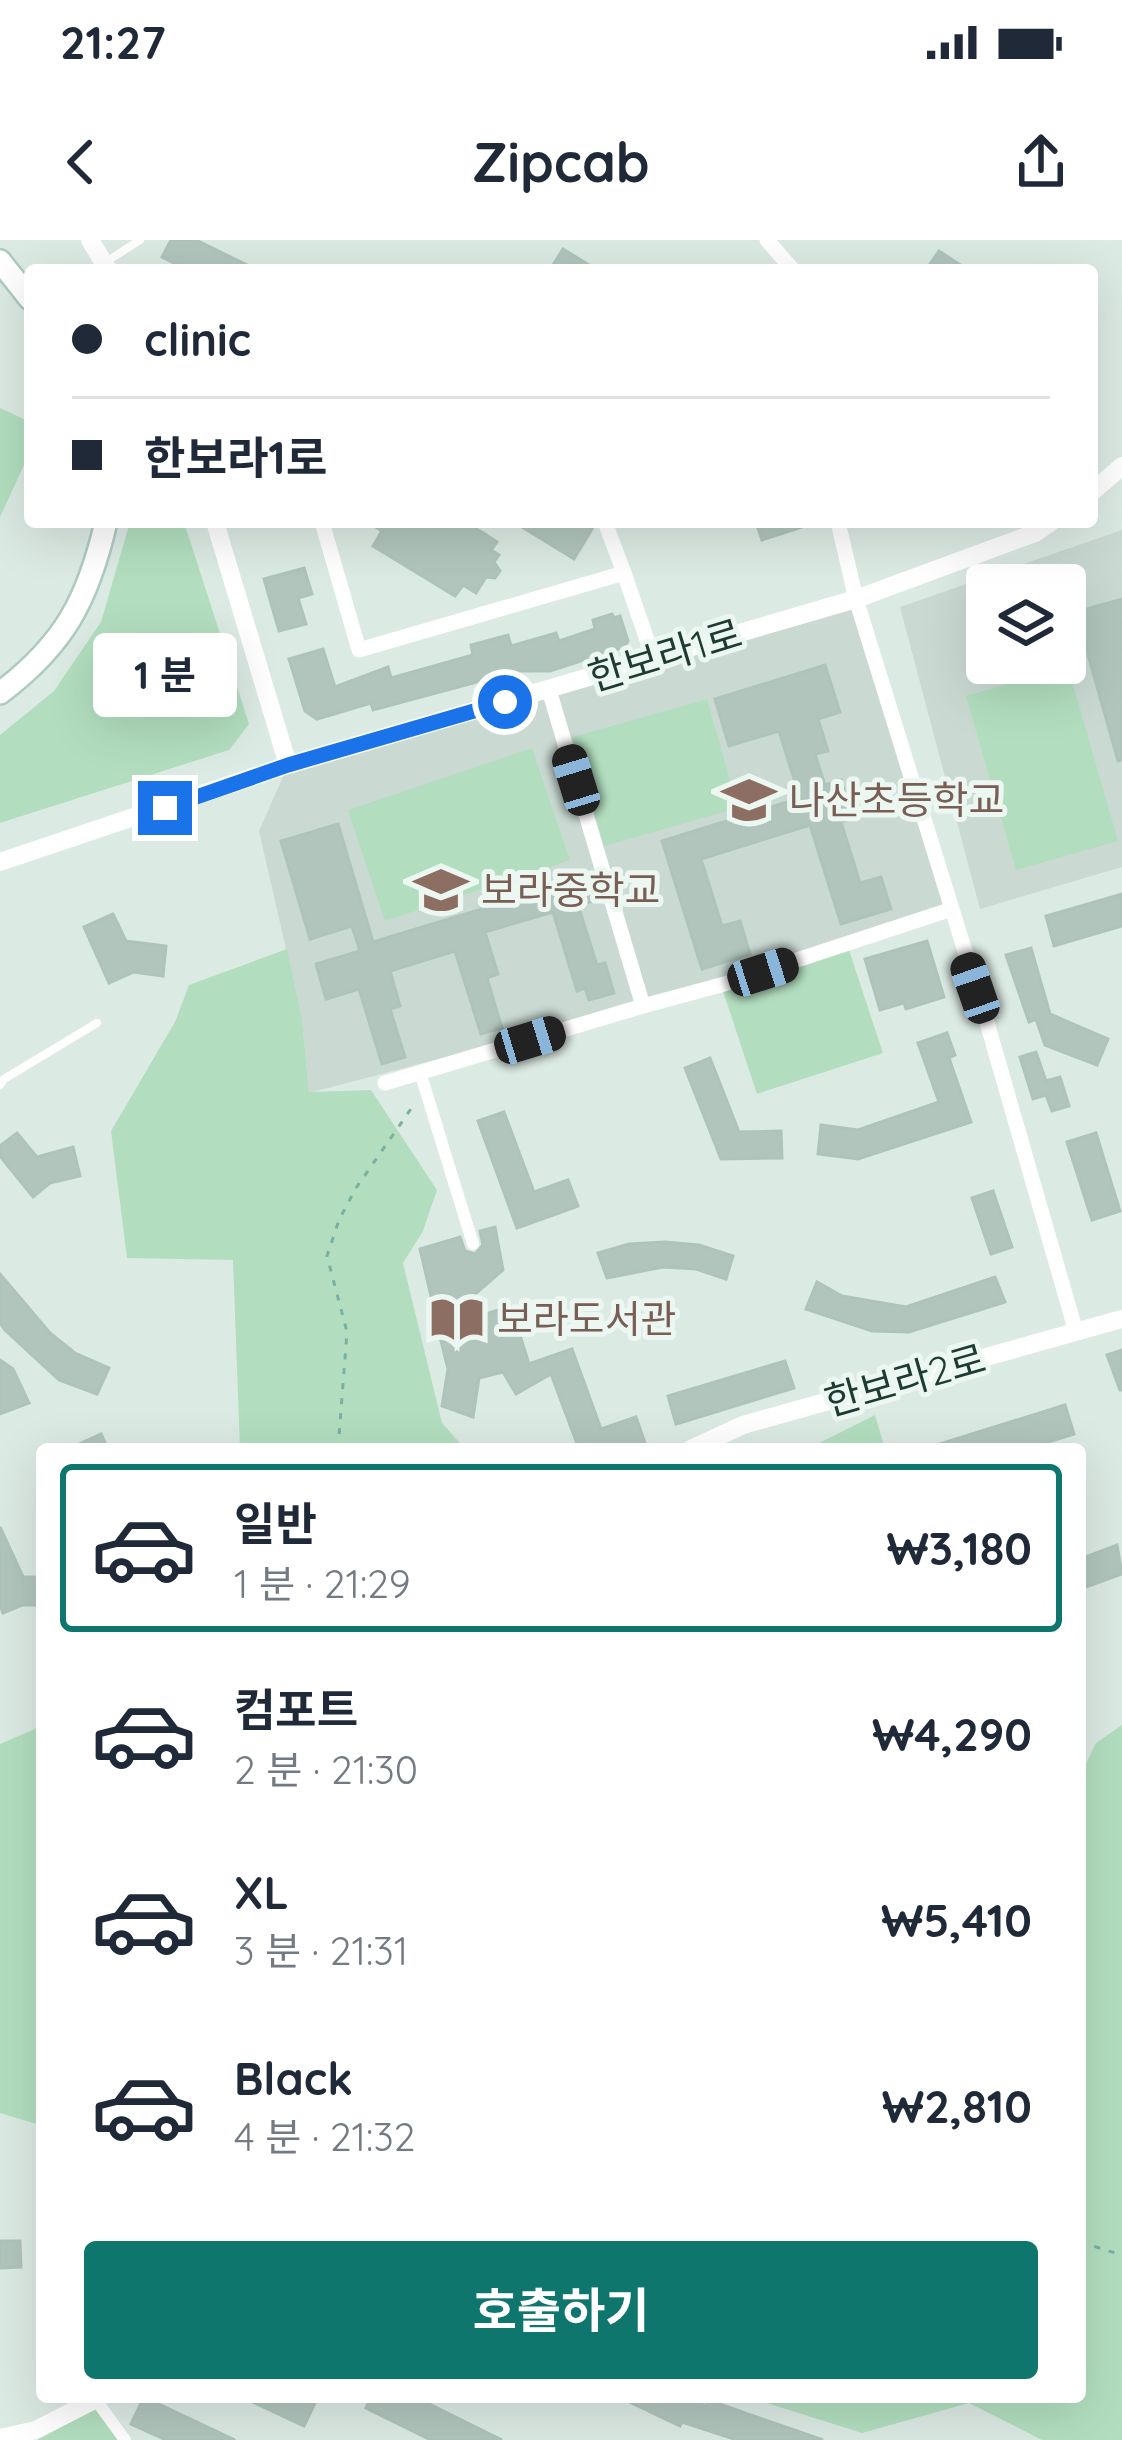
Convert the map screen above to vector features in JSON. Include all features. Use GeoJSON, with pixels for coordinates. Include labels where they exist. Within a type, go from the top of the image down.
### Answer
{"type":"FeatureCollection","features":[{"type":"Feature","properties":{"kind":"main road"},"geometry":{"type":"LineString","coordinates":[[0,261],[24,291]]}},
{"type":"Feature","properties":{"kind":"main road"},"geometry":{"type":"LineString","coordinates":[[0,693],[38,664],[67,626],[85,589],[104,528]]}},
{"type":"Feature","properties":{"kind":"street"},"geometry":{"type":"LineString","coordinates":[[767,240],[788,264]]}},
{"type":"Feature","properties":{"kind":"street"},"geometry":{"type":"LineString","coordinates":[[1098,487],[1122,466]]}},
{"type":"Feature","properties":{"kind":"street"},"geometry":{"type":"LineString","coordinates":[[217,528],[288,765]]}},
{"type":"Feature","properties":{"kind":"street"},"geometry":{"type":"LineString","coordinates":[[324,528],[359,650],[624,573]]}},
{"type":"Feature","properties":{"kind":"street"},"geometry":{"type":"LineString","coordinates":[[607,528],[655,659]]}},
{"type":"Feature","properties":{"kind":"street"},"geometry":{"type":"LineString","coordinates":[[839,528],[856,599],[986,1019],[1076,1331]]}},
{"type":"Feature","properties":{"kind":"street","name":"한보라1로"},"geometry":{"type":"LineString","coordinates":[[0,862],[288,765],[856,599],[1041,528]]}},
{"type":"Feature","properties":{"kind":"street"},"geometry":{"type":"LineString","coordinates":[[549,690],[644,1006]]}},
{"type":"Feature","properties":{"kind":"street"},"geometry":{"type":"LineString","coordinates":[[385,1083],[423,1081],[949,910]]}},
{"type":"Feature","properties":{"kind":"street"},"geometry":{"type":"LineString","coordinates":[[423,1081],[473,1244]]}},
{"type":"Feature","properties":{"kind":"street","name":"한보라2로"},"geometry":{"type":"LineString","coordinates":[[704,1443],[743,1425],[1122,1318]]}},
{"type":"Feature","properties":{"kind":"street"},"geometry":{"type":"LineString","coordinates":[[0,2438],[36,2429],[88,2403]]}},
{"type":"Feature","properties":{"kind":"street"},"geometry":{"type":"LineString","coordinates":[[101,2403],[125,2440]]}},
{"type":"Feature","properties":{"kind":"lane"},"geometry":{"type":"LineString","coordinates":[[109,264],[140,240]]}},
{"type":"Feature","properties":{"kind":"lane"},"geometry":{"type":"LineString","coordinates":[[0,1085],[4,1078],[97,1023]]}},
{"type":"Feature","properties":{"kind":"path"},"geometry":{"type":"LineString","coordinates":[[338,1443],[347,1332],[327,1256],[356,1188],[423,1081]]}},
{"type":"Feature","properties":{"kind":"path"},"geometry":{"type":"LineString","coordinates":[[1086,2244],[1122,2255]]}},
{"type":"Feature","properties":{"kind":"shaded area"},"geometry":{"type":"Polygon","coordinates":[[[1122,530],[1122,867],[980,909],[900,607],[966,584],[966,684],[1086,684],[1086,564],[1024,564],[1122,530]]]}},
{"type":"Feature","properties":{"kind":"shaded area"},"geometry":{"type":"Polygon","coordinates":[[[856,599],[949,910],[721,985],[309,1093],[302,1019],[259,831],[288,765],[856,599]]]}},
{"type":"Feature","properties":{"kind":"green space"},"geometry":{"type":"Polygon","coordinates":[[[0,408],[24,419],[24,465],[0,517],[0,408]]]}},
{"type":"Feature","properties":{"kind":"green space"},"geometry":{"type":"Polygon","coordinates":[[[128,528],[186,528],[249,724],[229,750],[0,823],[0,735],[54,691],[101,622],[128,528]]]}},
{"type":"Feature","properties":{"kind":"green space"},"geometry":{"type":"Polygon","coordinates":[[[1008,684],[1073,684],[1118,841],[1016,870],[966,696],[1008,684]]]}},
{"type":"Feature","properties":{"kind":"green space"},"geometry":{"type":"Polygon","coordinates":[[[707,699],[738,808],[604,846],[573,737],[707,699]]]}},
{"type":"Feature","properties":{"kind":"green space"},"geometry":{"type":"Polygon","coordinates":[[[532,748],[570,860],[385,921],[348,810],[532,748]]]}},
{"type":"Feature","properties":{"kind":"green space"},"geometry":{"type":"Polygon","coordinates":[[[847,944],[883,1053],[757,1094],[721,985],[847,944]]]}},
{"type":"Feature","properties":{"kind":"green space"},"geometry":{"type":"Polygon","coordinates":[[[287,949],[302,1019],[309,1092],[371,1090],[437,1190],[423,1231],[403,1263],[442,1423],[460,1443],[240,1443],[233,1260],[127,1258],[111,1131],[175,1022],[189,985],[287,949]]]}},
{"type":"Feature","properties":{"kind":"green space"},"geometry":{"type":"Polygon","coordinates":[[[875,1415],[883,1443],[819,1443],[875,1415]]]}},
{"type":"Feature","properties":{"kind":"green space"},"geometry":{"type":"Polygon","coordinates":[[[1122,1725],[1122,2440],[1042,2440],[969,2403],[1086,2403],[1086,1764],[1096,1743],[1122,1725]]]}},
{"type":"Feature","properties":{"kind":"green space"},"geometry":{"type":"Polygon","coordinates":[[[36,1729],[36,2124],[0,2113],[0,1744],[36,1729]]]}},
{"type":"Feature","properties":{"kind":"green space"},"geometry":{"type":"Polygon","coordinates":[[[98,2403],[125,2440],[38,2440],[36,2430],[98,2403]]]}},
{"type":"Feature","properties":{"kind":"green space"},"geometry":{"type":"Polygon","coordinates":[[[767,2403],[969,2403],[862,2433],[767,2403]]]}},
{"type":"Feature","properties":{"kind":"building"},"geometry":{"type":"Polygon","coordinates":[[[171,240],[196,240],[245,264],[176,264],[162,257],[171,240]]]}},
{"type":"Feature","properties":{"kind":"building"},"geometry":{"type":"Polygon","coordinates":[[[563,249],[587,264],[554,264],[563,249]]]}},
{"type":"Feature","properties":{"kind":"building"},"geometry":{"type":"Polygon","coordinates":[[[939,251],[959,264],[930,264],[939,251]]]}},
{"type":"Feature","properties":{"kind":"building"},"geometry":{"type":"Polygon","coordinates":[[[377,528],[475,528],[497,542],[491,550],[499,555],[494,562],[500,571],[495,578],[486,577],[476,593],[463,585],[455,596],[373,546],[382,531],[377,528]]]}},
{"type":"Feature","properties":{"kind":"building"},"geometry":{"type":"Polygon","coordinates":[[[524,528],[590,528],[574,559],[524,528]]]}},
{"type":"Feature","properties":{"kind":"building"},"geometry":{"type":"Polygon","coordinates":[[[758,528],[799,528],[762,540],[758,528]]]}},
{"type":"Feature","properties":{"kind":"building"},"geometry":{"type":"Polygon","coordinates":[[[304,568],[312,594],[298,598],[306,624],[279,631],[264,579],[304,568]]]}},
{"type":"Feature","properties":{"kind":"building"},"geometry":{"type":"Polygon","coordinates":[[[1122,599],[1122,760],[1118,761],[1086,647],[1086,609],[1122,599]]]}},
{"type":"Feature","properties":{"kind":"building"},"geometry":{"type":"Polygon","coordinates":[[[620,616],[628,641],[624,647],[550,671],[518,671],[373,710],[371,703],[317,719],[305,711],[289,659],[323,649],[335,687],[388,667],[391,678],[473,655],[471,645],[508,635],[511,646],[556,633],[559,641],[595,629],[593,620],[620,616]]]}},
{"type":"Feature","properties":{"kind":"building"},"geometry":{"type":"Polygon","coordinates":[[[825,665],[840,712],[818,719],[828,751],[815,754],[825,785],[841,780],[847,801],[866,795],[872,812],[841,822],[860,883],[881,877],[891,909],[841,924],[810,825],[701,859],[722,926],[740,921],[750,954],[702,969],[662,841],[800,798],[779,731],[729,746],[715,699],[825,665]]]}},
{"type":"Feature","properties":{"kind":"building"},"geometry":{"type":"Polygon","coordinates":[[[338,824],[373,942],[585,873],[594,901],[578,905],[597,965],[605,963],[614,993],[589,1000],[585,988],[577,991],[553,912],[485,932],[498,974],[487,978],[502,1028],[481,1034],[455,951],[390,971],[400,1006],[390,1009],[405,1057],[382,1064],[359,989],[326,999],[316,964],[360,951],[352,926],[310,939],[281,841],[338,824]]]}},
{"type":"Feature","properties":{"kind":"building"},"geometry":{"type":"Polygon","coordinates":[[[1122,894],[1122,926],[1054,946],[1046,916],[1122,894]]]}},
{"type":"Feature","properties":{"kind":"building"},"geometry":{"type":"Polygon","coordinates":[[[113,914],[126,941],[166,946],[163,976],[134,972],[109,983],[84,927],[113,914]]]}},
{"type":"Feature","properties":{"kind":"building"},"geometry":{"type":"Polygon","coordinates":[[[927,941],[944,997],[906,1009],[904,1003],[880,1010],[865,959],[927,941]]]}},
{"type":"Feature","properties":{"kind":"building"},"geometry":{"type":"Polygon","coordinates":[[[1031,948],[1050,1014],[1108,1039],[1097,1065],[1045,1045],[1036,1019],[1029,1022],[1006,955],[1031,948]]]}},
{"type":"Feature","properties":{"kind":"building"},"geometry":{"type":"Polygon","coordinates":[[[947,1033],[955,1055],[949,1058],[971,1122],[858,1159],[818,1154],[821,1125],[858,1130],[939,1102],[918,1043],[947,1033]]]}},
{"type":"Feature","properties":{"kind":"building"},"geometry":{"type":"Polygon","coordinates":[[[1036,1052],[1046,1081],[1060,1077],[1069,1106],[1052,1111],[1046,1095],[1033,1099],[1020,1057],[1036,1052]]]}},
{"type":"Feature","properties":{"kind":"building"},"geometry":{"type":"Polygon","coordinates":[[[710,1058],[739,1132],[781,1131],[782,1158],[721,1159],[685,1068],[710,1058]]]}},
{"type":"Feature","properties":{"kind":"building"},"geometry":{"type":"Polygon","coordinates":[[[504,1112],[534,1192],[568,1180],[578,1206],[517,1228],[478,1121],[504,1112]]]}},
{"type":"Feature","properties":{"kind":"building"},"geometry":{"type":"Polygon","coordinates":[[[17,1133],[37,1157],[73,1147],[80,1176],[50,1183],[33,1197],[0,1156],[0,1146],[17,1133]]]}},
{"type":"Feature","properties":{"kind":"building"},"geometry":{"type":"Polygon","coordinates":[[[1096,1133],[1120,1211],[1092,1220],[1067,1142],[1096,1133]]]}},
{"type":"Feature","properties":{"kind":"building"},"geometry":{"type":"Polygon","coordinates":[[[993,1191],[1012,1247],[991,1254],[972,1198],[993,1191]]]}},
{"type":"Feature","properties":{"kind":"building"},"geometry":{"type":"Polygon","coordinates":[[[495,1227],[503,1270],[438,1326],[420,1249],[460,1237],[465,1251],[475,1254],[483,1245],[480,1231],[495,1227]]]}},
{"type":"Feature","properties":{"kind":"building"},"geometry":{"type":"Polygon","coordinates":[[[629,1244],[699,1245],[733,1256],[726,1279],[696,1269],[663,1267],[607,1278],[598,1253],[629,1244]]]}},
{"type":"Feature","properties":{"kind":"building"},"geometry":{"type":"Polygon","coordinates":[[[0,1274],[50,1333],[75,1353],[109,1368],[97,1394],[59,1380],[5,1330],[0,1323],[0,1274]]]}},
{"type":"Feature","properties":{"kind":"building"},"geometry":{"type":"Polygon","coordinates":[[[995,1277],[1005,1302],[909,1332],[872,1331],[806,1309],[817,1282],[842,1296],[906,1307],[995,1277]]]}},
{"type":"Feature","properties":{"kind":"building"},"geometry":{"type":"Polygon","coordinates":[[[511,1306],[529,1364],[572,1349],[601,1429],[636,1417],[645,1443],[577,1443],[551,1374],[516,1394],[503,1372],[479,1378],[473,1417],[442,1406],[448,1369],[438,1329],[511,1306]]]}},
{"type":"Feature","properties":{"kind":"building"},"geometry":{"type":"Polygon","coordinates":[[[1122,1350],[1122,1390],[1120,1390],[1107,1355],[1122,1350]]]}},
{"type":"Feature","properties":{"kind":"building"},"geometry":{"type":"Polygon","coordinates":[[[0,1360],[13,1369],[29,1403],[0,1414],[0,1360]]]}},
{"type":"Feature","properties":{"kind":"building"},"geometry":{"type":"Polygon","coordinates":[[[785,1361],[794,1388],[676,1424],[668,1396],[785,1361]]]}},
{"type":"Feature","properties":{"kind":"building"},"geometry":{"type":"Polygon","coordinates":[[[1065,1405],[1074,1434],[1045,1443],[943,1443],[1065,1405]]]}},
{"type":"Feature","properties":{"kind":"building"},"geometry":{"type":"Polygon","coordinates":[[[101,1434],[105,1443],[81,1443],[101,1434]]]}},
{"type":"Feature","properties":{"kind":"building"},"geometry":{"type":"Polygon","coordinates":[[[0,1527],[23,1577],[36,1577],[36,1605],[3,1613],[0,1527]]]}},
{"type":"Feature","properties":{"kind":"building"},"geometry":{"type":"Polygon","coordinates":[[[1117,1545],[1122,1574],[1086,1587],[1086,1557],[1117,1545]]]}},
{"type":"Feature","properties":{"kind":"building"},"geometry":{"type":"Polygon","coordinates":[[[0,2241],[20,2241],[21,2267],[0,2268],[0,2241]]]}},
{"type":"Feature","properties":{"kind":"building"},"geometry":{"type":"Polygon","coordinates":[[[141,2403],[157,2403],[235,2440],[166,2440],[131,2424],[141,2403]]]}},
{"type":"Feature","properties":{"kind":"building"},"geometry":{"type":"Polygon","coordinates":[[[255,2403],[315,2403],[304,2426],[255,2403]]]}},
{"type":"Feature","properties":{"kind":"building"},"geometry":{"type":"Polygon","coordinates":[[[368,2403],[427,2403],[502,2440],[431,2440],[366,2408],[368,2403]]]}},
{"type":"Feature","properties":{"kind":"building"},"geometry":{"type":"Polygon","coordinates":[[[632,2403],[717,2403],[823,2440],[737,2440],[682,2422],[680,2426],[632,2403]]]}},
{"type":"Feature","properties":{"kind":"place","name":"나산초등학교"},"geometry":{"type":"Point","coordinates":[749,800]}},
{"type":"Feature","properties":{"kind":"place","name":"보라중학교"},"geometry":{"type":"Point","coordinates":[441,890]}},
{"type":"Feature","properties":{"kind":"place","name":"보라도서관"},"geometry":{"type":"Point","coordinates":[457,1319]}},
{"type":"Feature","properties":{"kind":"route"},"geometry":{"type":"LineString","coordinates":[[165,808],[288,765],[505,702]]}}]}
